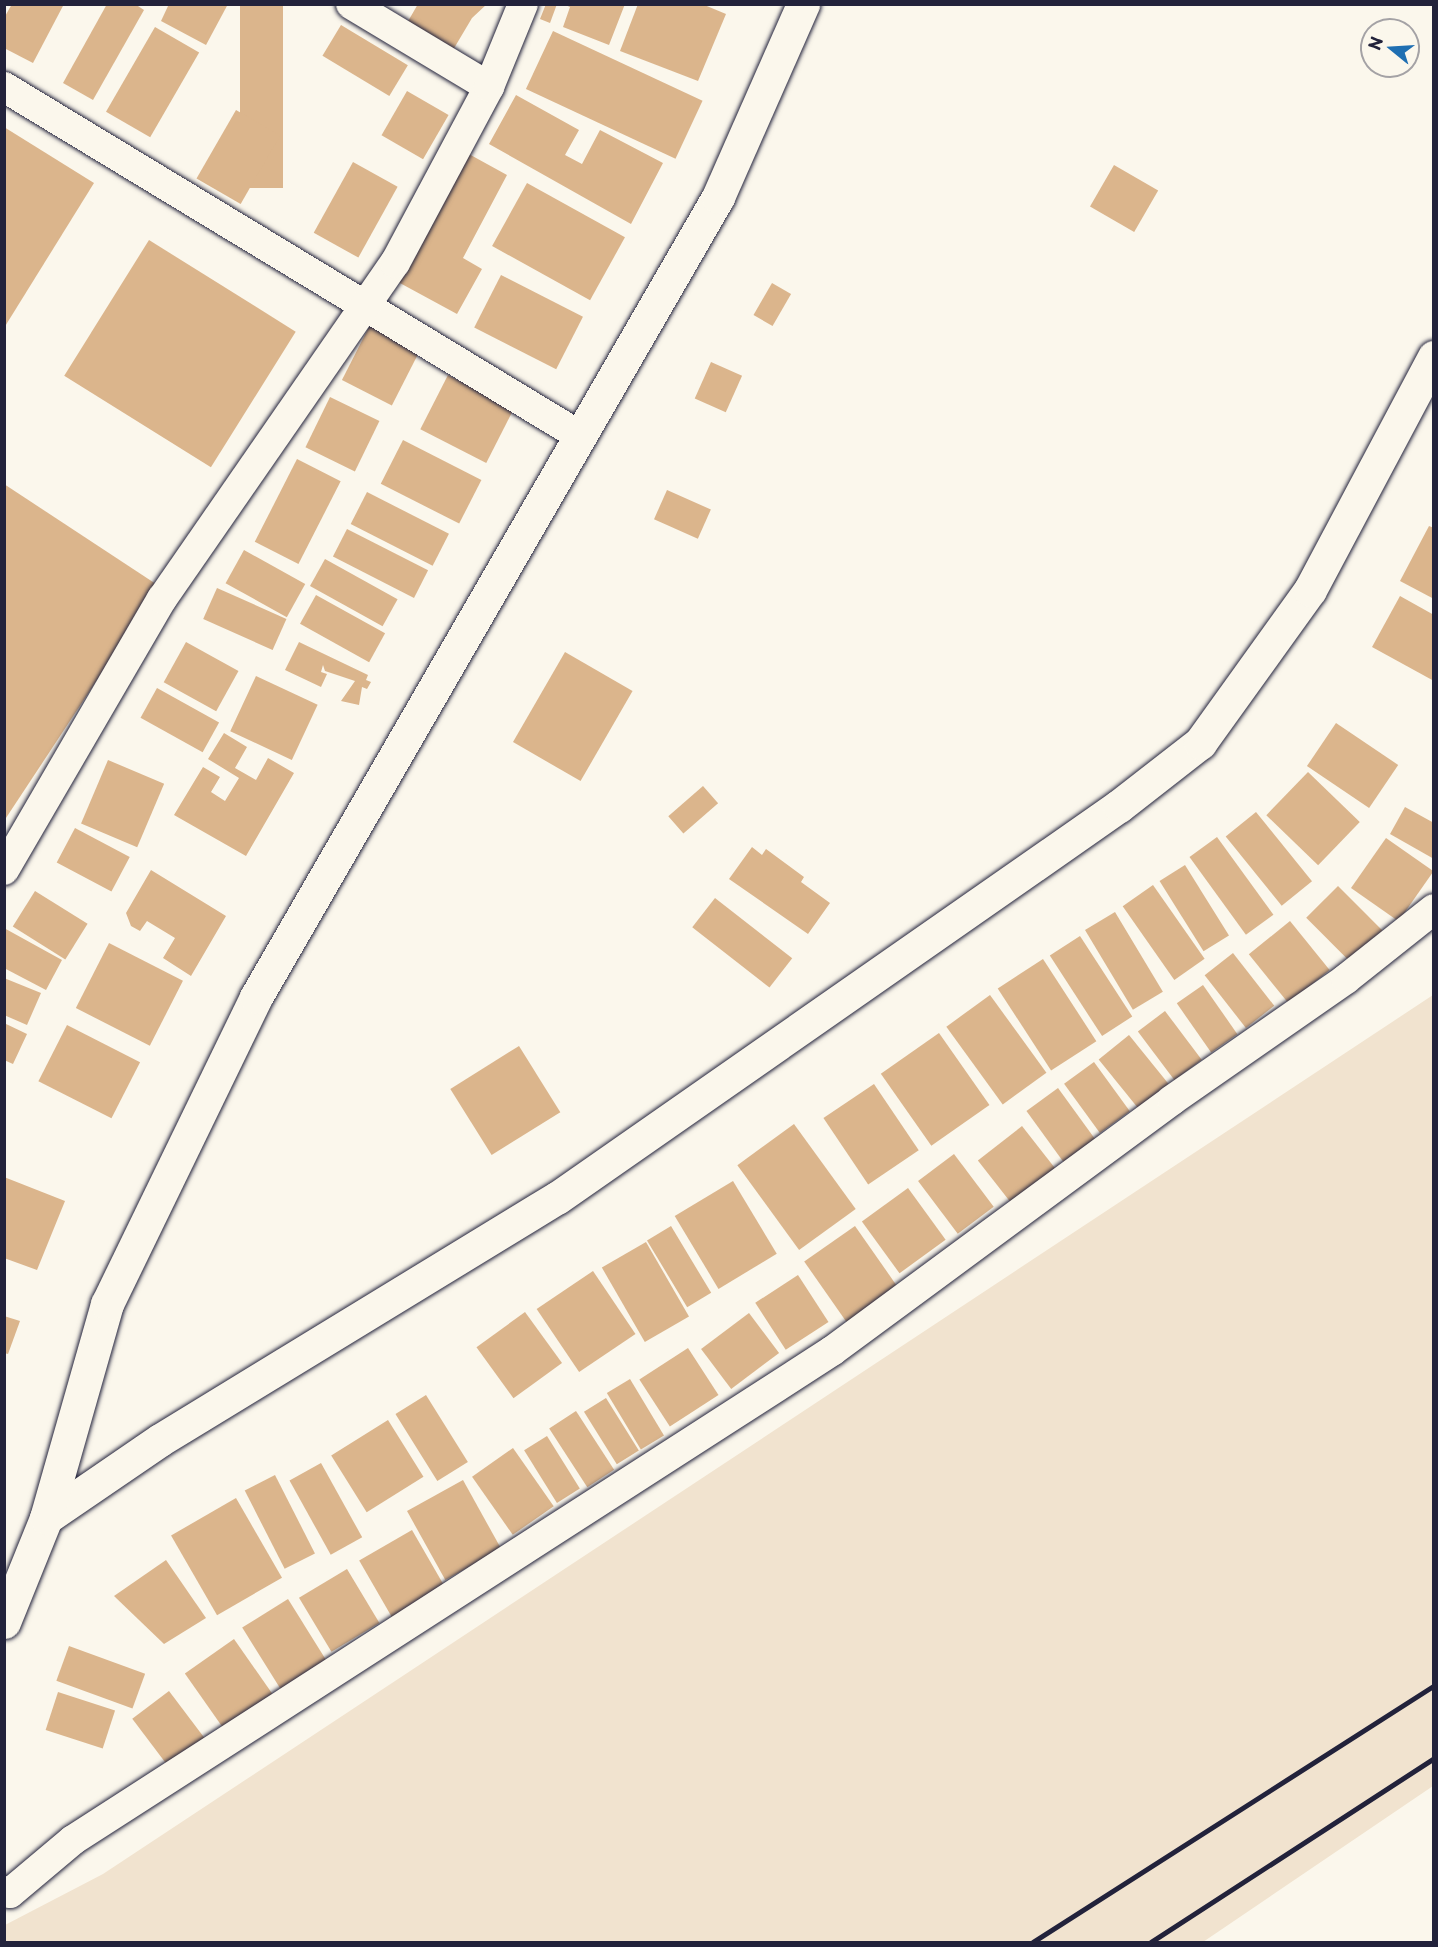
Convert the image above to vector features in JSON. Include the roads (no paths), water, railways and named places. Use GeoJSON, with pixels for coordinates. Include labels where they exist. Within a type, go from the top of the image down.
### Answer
{"type":"FeatureCollection","features":[{"type":"Feature","properties":{"kind":"street"},"geometry":{"type":"LineString","coordinates":[[351,4],[489,87]]}},
{"type":"Feature","properties":{"kind":"street"},"geometry":{"type":"LineString","coordinates":[[4,870],[162,599],[395,263],[489,87],[523,4]]}},
{"type":"Feature","properties":{"kind":"street"},"geometry":{"type":"LineString","coordinates":[[4,1622],[46,1518],[107,1304],[256,997],[718,196],[803,4]]}},
{"type":"Feature","properties":{"kind":"street"},"geometry":{"type":"LineString","coordinates":[[4,87],[367,304],[580,436]]}},
{"type":"Feature","properties":{"kind":"street"},"geometry":{"type":"LineString","coordinates":[[46,1518],[160,1440],[557,1198],[1119,806],[1200,744],[1310,590],[1434,357]]}},
{"type":"Feature","properties":{"kind":"street"},"geometry":{"type":"LineString","coordinates":[[6,1894],[73,1840],[832,1351],[1172,1100],[1346,979],[1434,909]]}},
{"type":"Feature","properties":{"kind":"railway"},"geometry":{"type":"LineString","coordinates":[[1033,1942],[1434,1686]]}},
{"type":"Feature","properties":{"kind":"railway"},"geometry":{"type":"LineString","coordinates":[[1151,1942],[1434,1758]]}}]}
